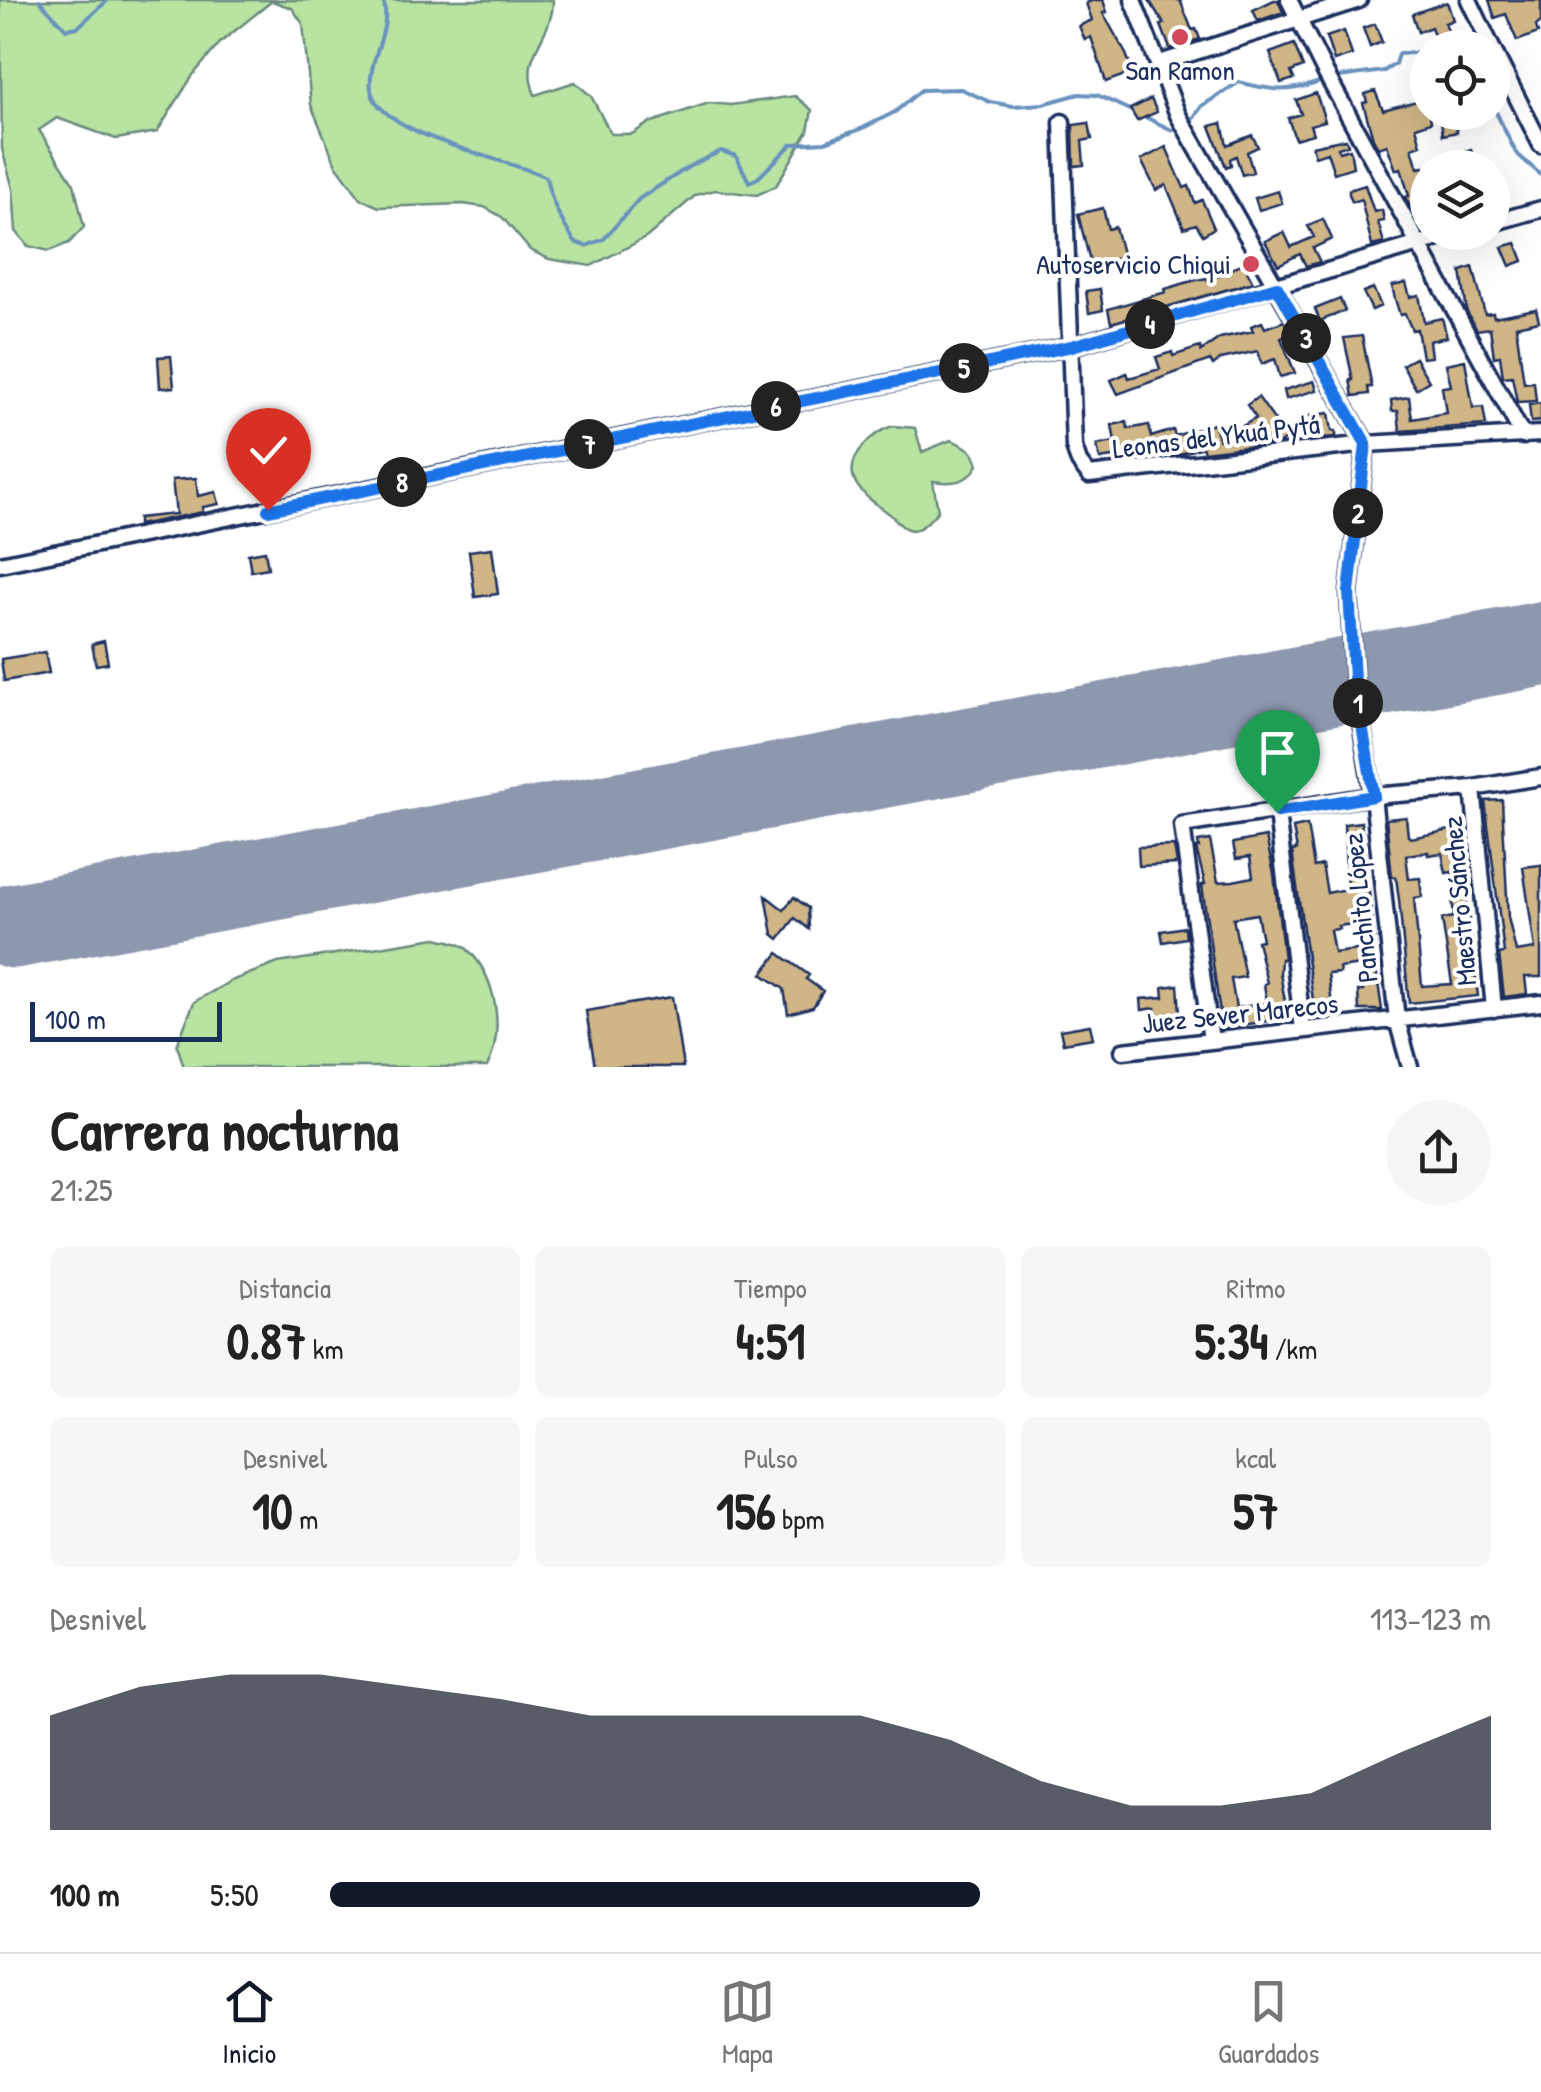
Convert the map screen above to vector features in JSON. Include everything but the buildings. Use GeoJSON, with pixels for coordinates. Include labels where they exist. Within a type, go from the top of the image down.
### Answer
{"type":"FeatureCollection","features":[{"type":"Feature","properties":{"kind":"street"},"geometry":{"type":"LineString","coordinates":[[1133,0],[1178,115],[1366,444]]}},
{"type":"Feature","properties":{"kind":"street"},"geometry":{"type":"LineString","coordinates":[[1289,0],[1410,230]]}},
{"type":"Feature","properties":{"kind":"street"},"geometry":{"type":"LineString","coordinates":[[1160,63],[1359,0]]}},
{"type":"Feature","properties":{"kind":"street"},"geometry":{"type":"LineString","coordinates":[[1468,0],[1483,30]]}},
{"type":"Feature","properties":{"kind":"street"},"geometry":{"type":"LineString","coordinates":[[1510,84],[1541,145]]}},
{"type":"Feature","properties":{"kind":"street"},"geometry":{"type":"LineString","coordinates":[[1062,122],[1072,346]]}},
{"type":"Feature","properties":{"kind":"street"},"geometry":{"type":"LineString","coordinates":[[1510,218],[1541,209]]}},
{"type":"Feature","properties":{"kind":"street"},"geometry":{"type":"LineString","coordinates":[[0,564],[1072,346],[1410,247]]}},
{"type":"Feature","properties":{"kind":"street"},"geometry":{"type":"LineString","coordinates":[[1421,250],[1522,436]]}},
{"type":"Feature","properties":{"kind":"street","name":"Leonas del Ykuá Pytá"},"geometry":{"type":"LineString","coordinates":[[1072,346],[1074,448],[1089,475],[1366,444],[1541,434]]}},
{"type":"Feature","properties":{"kind":"street","name":"Panchito López"},"geometry":{"type":"LineString","coordinates":[[1366,444],[1349,592],[1354,678],[1374,796],[1396,1020],[1410,1067]]}},
{"type":"Feature","properties":{"kind":"street"},"geometry":{"type":"LineString","coordinates":[[1210,1042],[1182,825],[1541,776]]}},
{"type":"Feature","properties":{"kind":"street","name":"Maestro Sánchez"},"geometry":{"type":"LineString","coordinates":[[1474,788],[1494,1009]]}},
{"type":"Feature","properties":{"kind":"street"},"geometry":{"type":"LineString","coordinates":[[1277,812],[1303,1030]]}},
{"type":"Feature","properties":{"kind":"street","name":"Juez Sever Marecos"},"geometry":{"type":"LineString","coordinates":[[1123,1051],[1541,1004]]}},
{"type":"Feature","properties":{"kind":"green space"},"geometry":{"type":"Polygon","coordinates":[[[0,0],[553,0],[548,26],[533,57],[531,80],[535,95],[575,82],[591,96],[611,134],[632,134],[649,123],[709,103],[731,105],[795,96],[812,110],[808,131],[776,186],[757,195],[715,190],[696,195],[647,237],[591,266],[549,259],[530,250],[502,217],[484,207],[379,207],[361,199],[336,165],[311,105],[303,24],[292,8],[272,1],[221,42],[193,75],[157,132],[116,139],[57,118],[39,130],[74,184],[84,227],[69,243],[49,251],[28,246],[16,231],[13,189],[2,149],[0,0]]]}},
{"type":"Feature","properties":{"kind":"green space"},"geometry":{"type":"Polygon","coordinates":[[[893,426],[915,428],[922,452],[951,440],[961,444],[978,465],[959,481],[933,481],[938,511],[913,530],[902,526],[868,498],[854,479],[854,462],[863,446],[893,426]]]}},
{"type":"Feature","properties":{"kind":"green space"},"geometry":{"type":"Polygon","coordinates":[[[436,938],[466,948],[491,988],[496,1037],[487,1067],[184,1067],[177,1045],[194,1002],[231,981],[278,963],[436,938]]]}},
{"type":"Feature","properties":{"kind":"waterway"},"geometry":{"type":"LineString","coordinates":[[39,0],[66,29],[78,27],[108,0]]}},
{"type":"Feature","properties":{"kind":"waterway"},"geometry":{"type":"LineString","coordinates":[[383,0],[385,22],[371,78],[371,90],[379,106],[419,133],[546,177],[565,226],[575,242],[586,246],[604,239],[639,199],[721,151],[736,156],[749,182],[792,144],[825,142],[861,129],[895,112],[921,90],[961,89],[990,102],[1013,106],[1043,104],[1079,94],[1097,95],[1136,113]]}},
{"type":"Feature","properties":{"kind":"waterway"},"geometry":{"type":"LineString","coordinates":[[1339,77],[1384,71],[1395,64],[1398,54],[1410,53]]}},
{"type":"Feature","properties":{"kind":"waterway"},"geometry":{"type":"LineString","coordinates":[[1189,124],[1202,106],[1239,82],[1281,89],[1323,81]]}},
{"type":"Feature","properties":{"kind":"waterway"},"geometry":{"type":"LineString","coordinates":[[1145,117],[1172,130]]}},
{"type":"Feature","properties":{"kind":"waterway"},"geometry":{"type":"LineString","coordinates":[[1505,130],[1516,153],[1541,175]]}},
{"type":"Feature","properties":{"kind":"runway"},"geometry":{"type":"LineString","coordinates":[[14,926],[1541,644]]}},
{"type":"Feature","properties":{"kind":"place","name":"San Ramon"},"geometry":{"type":"Point","coordinates":[1180,37]}},
{"type":"Feature","properties":{"kind":"place","name":"Autoservicio Chiqui"},"geometry":{"type":"Point","coordinates":[1251,264]}},
{"type":"Feature","properties":{"kind":"route"},"geometry":{"type":"LineString","coordinates":[[268,510],[1072,346],[1277,287],[1366,444],[1349,592],[1354,678],[1374,796],[1277,812]]}}]}
